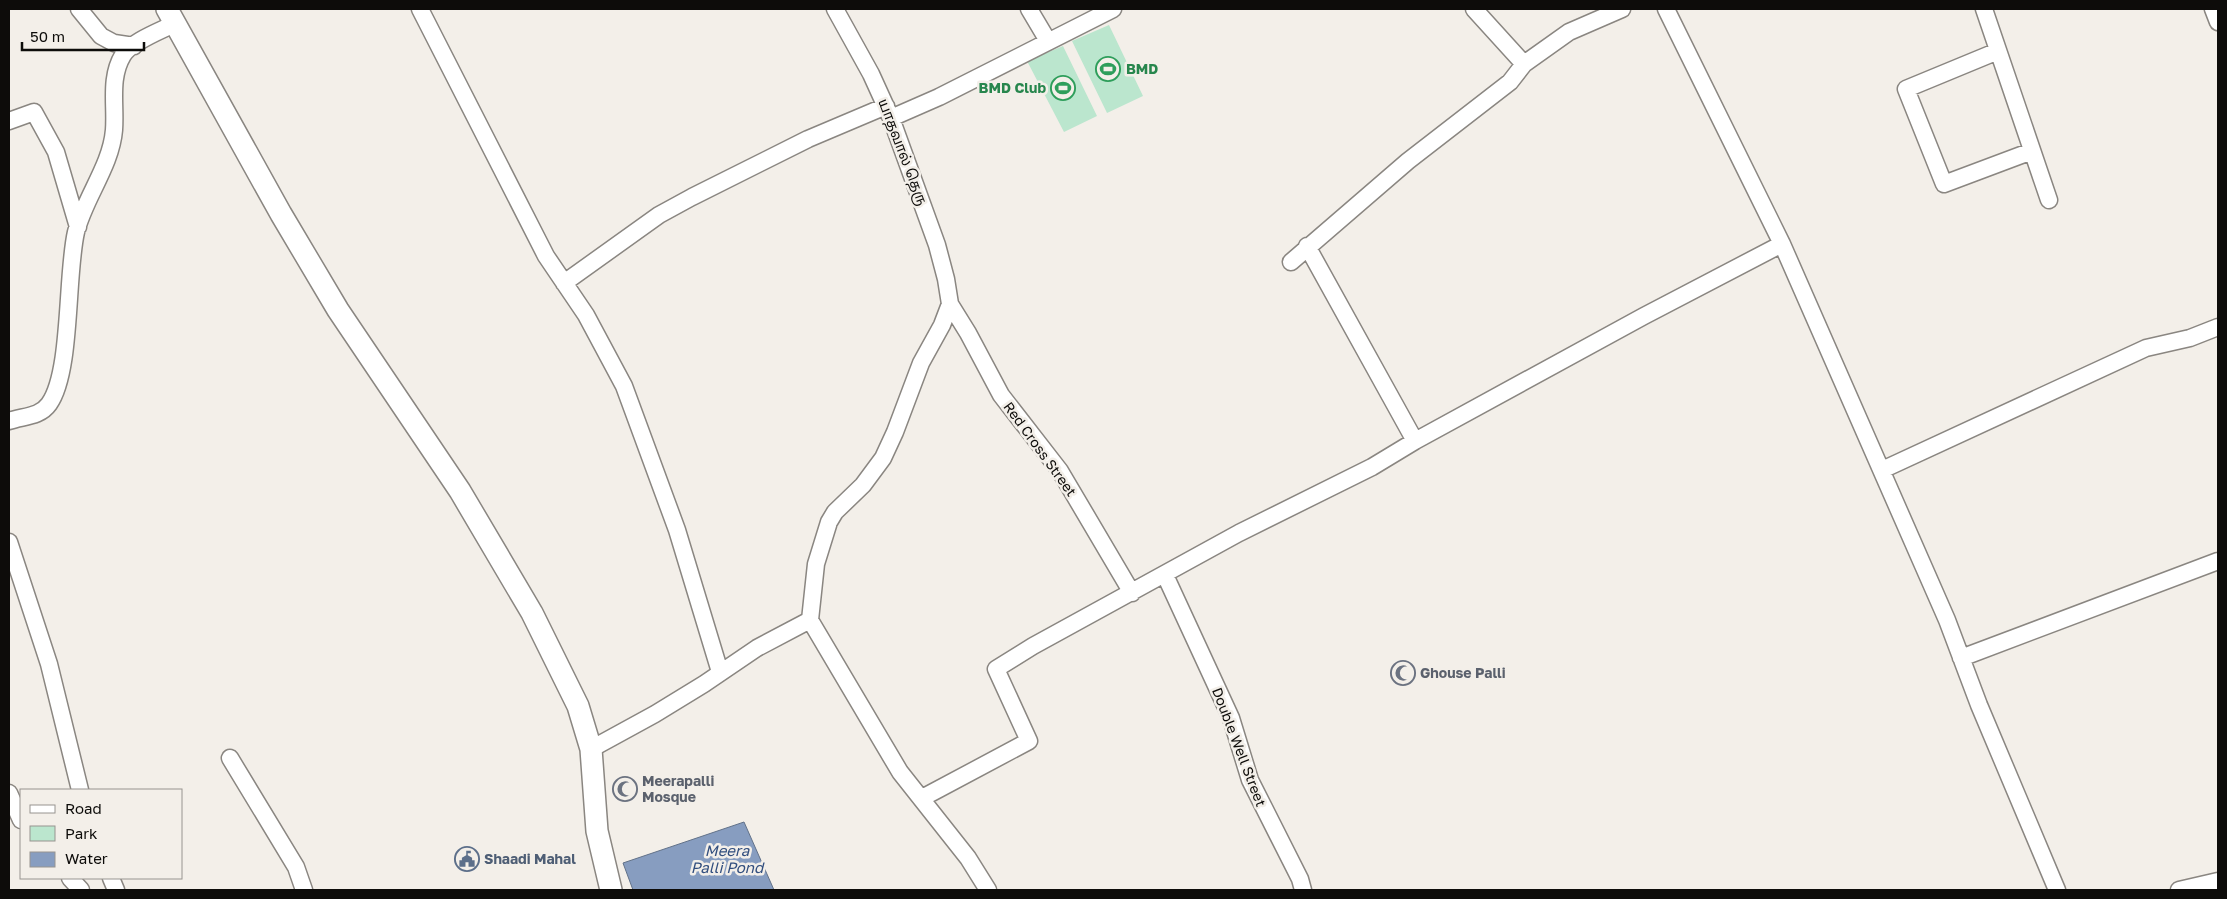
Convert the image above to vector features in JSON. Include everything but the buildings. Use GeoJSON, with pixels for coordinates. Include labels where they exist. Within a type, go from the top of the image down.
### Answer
{"type":"FeatureCollection","features":[{"type":"Feature","properties":{"kind":"street"},"geometry":{"type":"LineString","coordinates":[[79,9],[101,36],[114,43],[134,46]]}},
{"type":"Feature","properties":{"kind":"street"},"geometry":{"type":"LineString","coordinates":[[420,9],[546,256],[586,315],[612,362],[640,425],[678,530],[720,672]]}},
{"type":"Feature","properties":{"kind":"street","name":"யாதவால் தெரு"},"geometry":{"type":"LineString","coordinates":[[835,9],[889,112],[937,245],[950,304]]}},
{"type":"Feature","properties":{"kind":"street"},"geometry":{"type":"LineString","coordinates":[[1029,9],[1048,41]]}},
{"type":"Feature","properties":{"kind":"street"},"geometry":{"type":"LineString","coordinates":[[564,283],[659,216],[692,197],[808,139],[939,97],[1114,9]]}},
{"type":"Feature","properties":{"kind":"street"},"geometry":{"type":"LineString","coordinates":[[1474,9],[1524,64]]}},
{"type":"Feature","properties":{"kind":"street"},"geometry":{"type":"LineString","coordinates":[[1290,262],[1408,161],[1510,82],[1524,64],[1569,32],[1622,9]]}},
{"type":"Feature","properties":{"kind":"street"},"geometry":{"type":"LineString","coordinates":[[1666,9],[1782,244],[1882,470],[2057,890]]}},
{"type":"Feature","properties":{"kind":"street"},"geometry":{"type":"LineString","coordinates":[[1984,9],[2049,200]]}},
{"type":"Feature","properties":{"kind":"street"},"geometry":{"type":"LineString","coordinates":[[2213,9],[2218,22]]}},
{"type":"Feature","properties":{"kind":"street"},"geometry":{"type":"LineString","coordinates":[[9,421],[38,414],[49,403],[59,378],[69,285],[78,227],[106,159],[114,130],[113,91],[123,54],[173,14],[338,310],[441,462],[505,565],[532,613],[578,706],[591,749],[597,831],[610,890]]}},
{"type":"Feature","properties":{"kind":"street"},"geometry":{"type":"LineString","coordinates":[[1998,51],[1906,89],[1944,184],[2032,151]]}},
{"type":"Feature","properties":{"kind":"street"},"geometry":{"type":"LineString","coordinates":[[9,121],[34,112],[56,152],[78,227]]}},
{"type":"Feature","properties":{"kind":"street"},"geometry":{"type":"LineString","coordinates":[[922,798],[1029,741],[996,669],[1033,646],[1165,575],[1239,532],[1372,467],[1415,441],[1782,244]]}},
{"type":"Feature","properties":{"kind":"street"},"geometry":{"type":"LineString","coordinates":[[1307,246],[1415,441]]}},
{"type":"Feature","properties":{"kind":"street"},"geometry":{"type":"LineString","coordinates":[[950,304],[942,325],[921,363],[883,458],[863,485],[835,512],[829,522],[816,564],[810,620],[900,772],[968,858],[988,890]]}},
{"type":"Feature","properties":{"kind":"street","name":"Red Cross Street"},"geometry":{"type":"LineString","coordinates":[[950,304],[968,333],[1001,395],[1060,471],[1132,593]]}},
{"type":"Feature","properties":{"kind":"street"},"geometry":{"type":"LineString","coordinates":[[1882,470],[2146,348],[2190,338],[2218,328]]}},
{"type":"Feature","properties":{"kind":"street"},"geometry":{"type":"LineString","coordinates":[[9,542],[36,630],[49,664],[80,789]]}},
{"type":"Feature","properties":{"kind":"street"},"geometry":{"type":"LineString","coordinates":[[1961,658],[2218,561]]}},
{"type":"Feature","properties":{"kind":"street","name":"Double Well Street"},"geometry":{"type":"LineString","coordinates":[[1165,575],[1231,718],[1250,780],[1304,890]]}},
{"type":"Feature","properties":{"kind":"street"},"geometry":{"type":"LineString","coordinates":[[591,749],[704,684],[757,648],[810,620]]}},
{"type":"Feature","properties":{"kind":"street"},"geometry":{"type":"LineString","coordinates":[[230,758],[296,867],[304,890]]}},
{"type":"Feature","properties":{"kind":"street"},"geometry":{"type":"LineString","coordinates":[[9,793],[20,818]]}},
{"type":"Feature","properties":{"kind":"street"},"geometry":{"type":"LineString","coordinates":[[2179,890],[2218,881]]}},
{"type":"Feature","properties":{"kind":"green space","name":"BMD"},"geometry":{"type":"Polygon","coordinates":[[[1109,25],[1143,96],[1107,113],[1072,41],[1109,25]]]}},
{"type":"Feature","properties":{"kind":"green space","name":"BMD Club"},"geometry":{"type":"Polygon","coordinates":[[[1063,46],[1097,116],[1064,132],[1027,61],[1063,46]]]}},
{"type":"Feature","properties":{"kind":"water","name":"Meera Palli Pond"},"geometry":{"type":"Polygon","coordinates":[[[744,822],[774,890],[633,890],[623,863],[744,822]]]}},
{"type":"Feature","properties":{"kind":"place","name":"BMD"},"geometry":{"type":"Point","coordinates":[1108,69]}},
{"type":"Feature","properties":{"kind":"place","name":"BMD Club"},"geometry":{"type":"Point","coordinates":[1063,88]}},
{"type":"Feature","properties":{"kind":"place","name":"Ghouse Palli"},"geometry":{"type":"Point","coordinates":[1403,673]}},
{"type":"Feature","properties":{"kind":"place","name":"Meerapalli Mosque"},"geometry":{"type":"Point","coordinates":[625,789]}},
{"type":"Feature","properties":{"kind":"place","name":"Shaadi Mahal"},"geometry":{"type":"Point","coordinates":[467,859]}}]}
